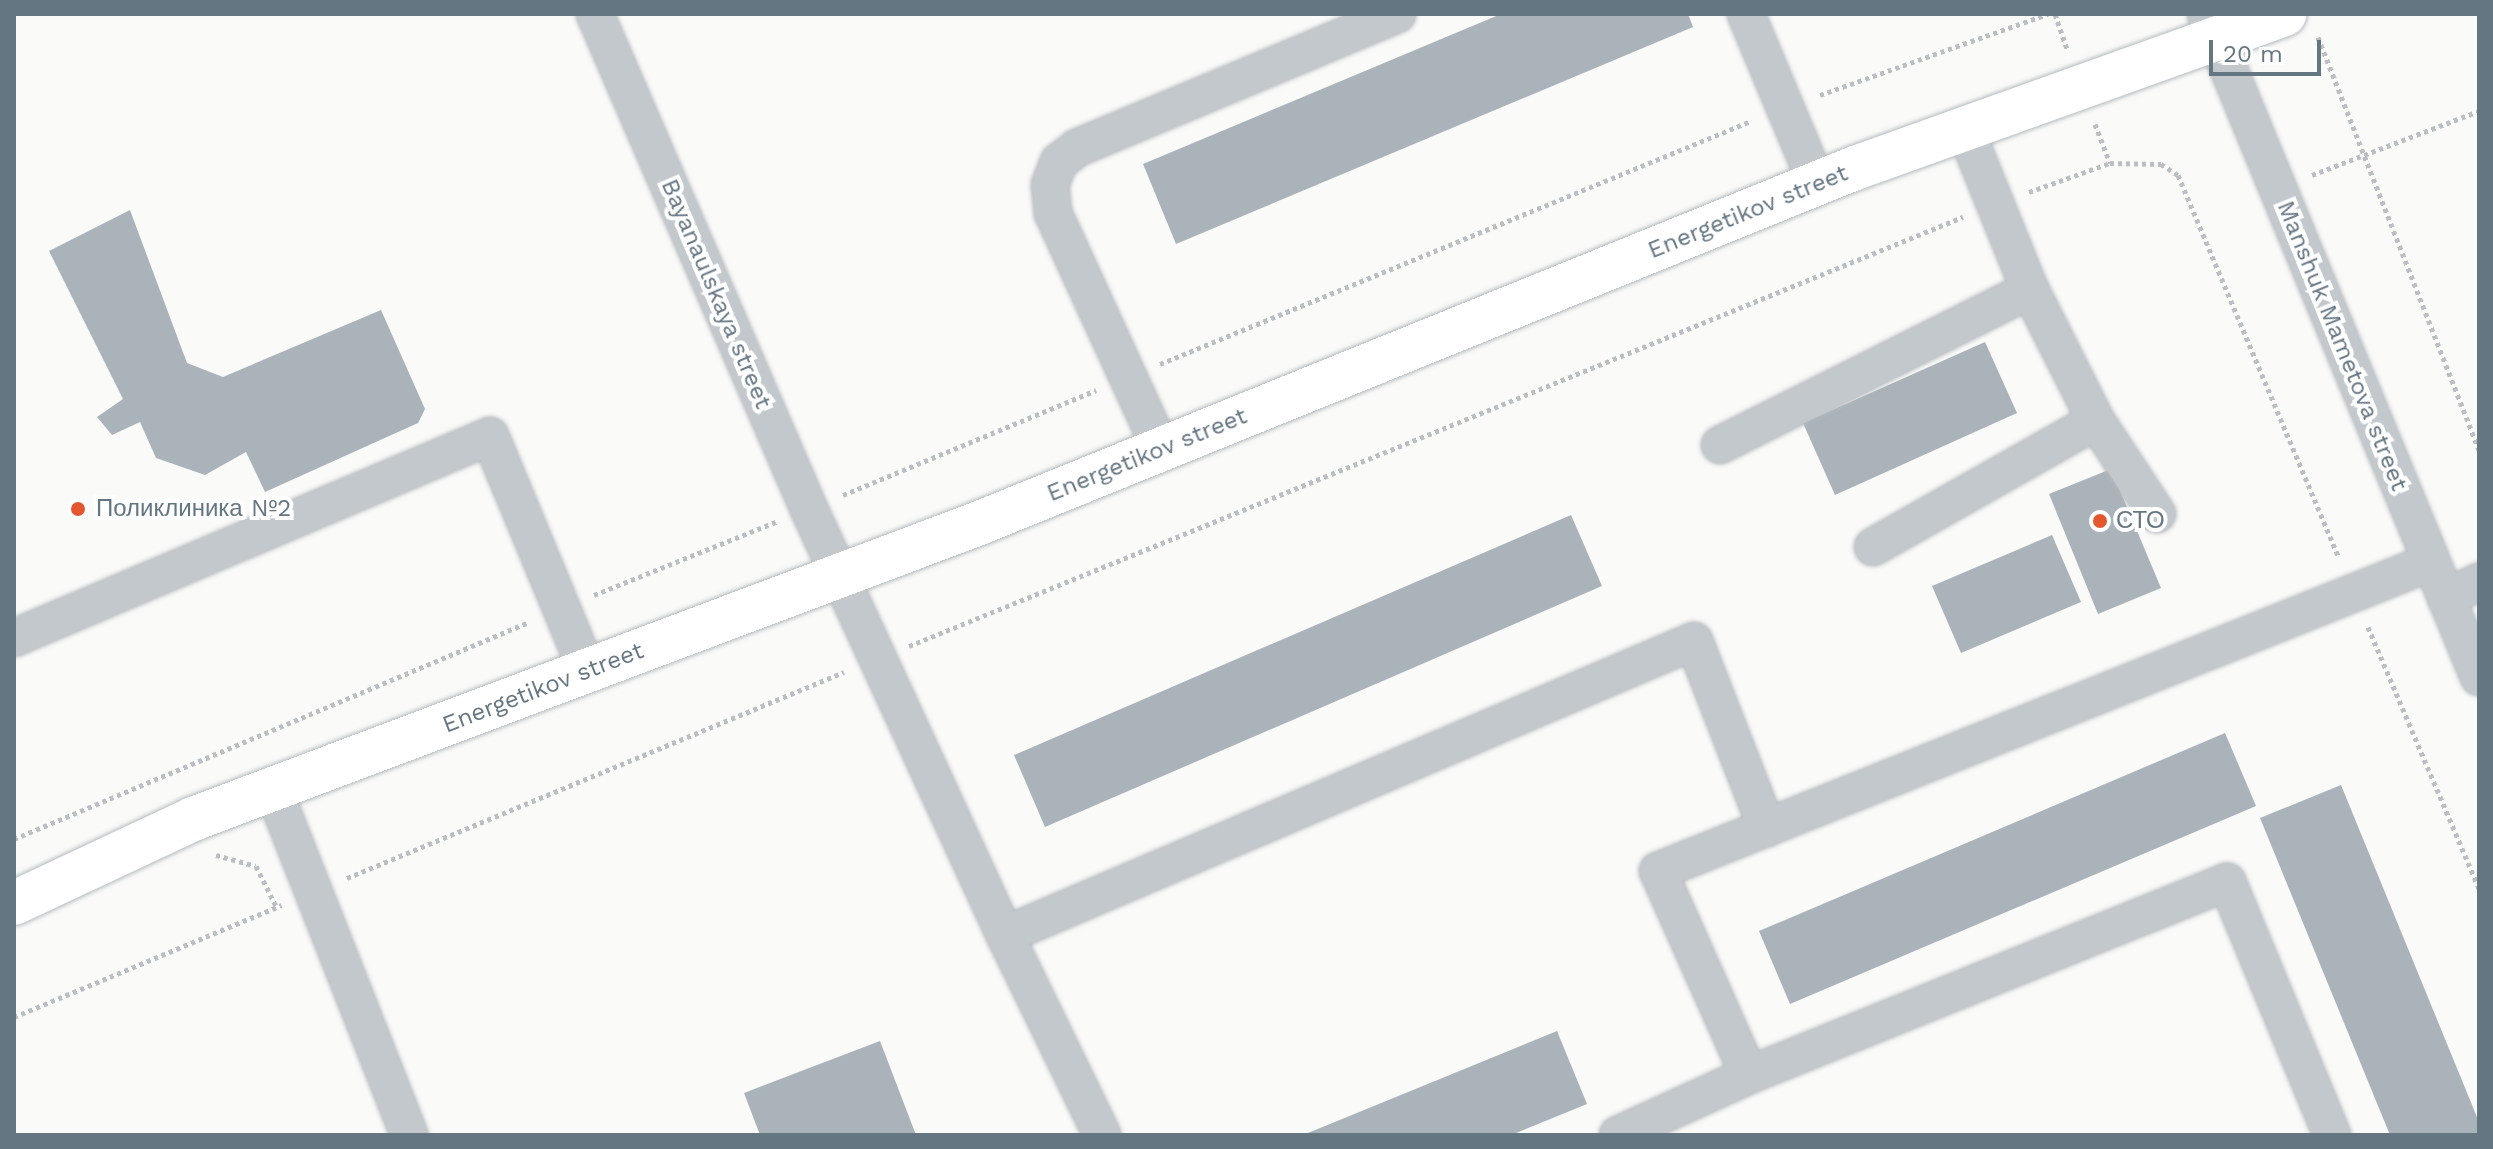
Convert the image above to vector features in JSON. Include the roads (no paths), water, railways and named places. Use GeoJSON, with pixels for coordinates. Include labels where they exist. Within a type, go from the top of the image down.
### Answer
{"type":"FeatureCollection","features":[{"type":"Feature","properties":{"kind":"main road","name":"Energetikov street"},"geometry":{"type":"LineString","coordinates":[[14,903],[193,819],[588,673],[1161,449],[1817,184],[1965,129],[2211,26],[2299,21]]}},
{"type":"Feature","properties":{"kind":"street","name":"Bayanaulskaya street"},"geometry":{"type":"LineString","coordinates":[[595,14],[809,509],[1005,935],[1102,1135]]}},
{"type":"Feature","properties":{"kind":"street"},"geometry":{"type":"LineString","coordinates":[[1161,449],[1053,213],[1050,185],[1059,162],[1077,148],[1397,14]]}},
{"type":"Feature","properties":{"kind":"street"},"geometry":{"type":"LineString","coordinates":[[1746,14],[1817,184]]}},
{"type":"Feature","properties":{"kind":"street","name":"Manshuk Mametova street"},"geometry":{"type":"LineString","coordinates":[[2211,26],[2479,677]]}},
{"type":"Feature","properties":{"kind":"street"},"geometry":{"type":"LineString","coordinates":[[1965,129],[2030,290],[2096,421],[2157,514]]}},
{"type":"Feature","properties":{"kind":"street"},"geometry":{"type":"LineString","coordinates":[[1720,445],[2030,290]]}},
{"type":"Feature","properties":{"kind":"street"},"geometry":{"type":"LineString","coordinates":[[1873,547],[2096,421]]}},
{"type":"Feature","properties":{"kind":"street"},"geometry":{"type":"LineString","coordinates":[[14,638],[490,436],[588,673]]}},
{"type":"Feature","properties":{"kind":"street"},"geometry":{"type":"LineString","coordinates":[[1749,1075],[1658,871],[2431,562]]}},
{"type":"Feature","properties":{"kind":"street"},"geometry":{"type":"LineString","coordinates":[[2446,598],[2479,582]]}},
{"type":"Feature","properties":{"kind":"street"},"geometry":{"type":"LineString","coordinates":[[1005,935],[1694,641],[1767,828]]}},
{"type":"Feature","properties":{"kind":"street"},"geometry":{"type":"LineString","coordinates":[[273,789],[311,893],[409,1135]]}},
{"type":"Feature","properties":{"kind":"street"},"geometry":{"type":"LineString","coordinates":[[1618,1135],[1749,1075],[2227,882],[2332,1135]]}},
{"type":"Feature","properties":{"kind":"place","name":"Поликлиника №2"},"geometry":{"type":"Point","coordinates":[78,509]}},
{"type":"Feature","properties":{"kind":"place","name":"СТО"},"geometry":{"type":"Point","coordinates":[2100,521]}}]}
